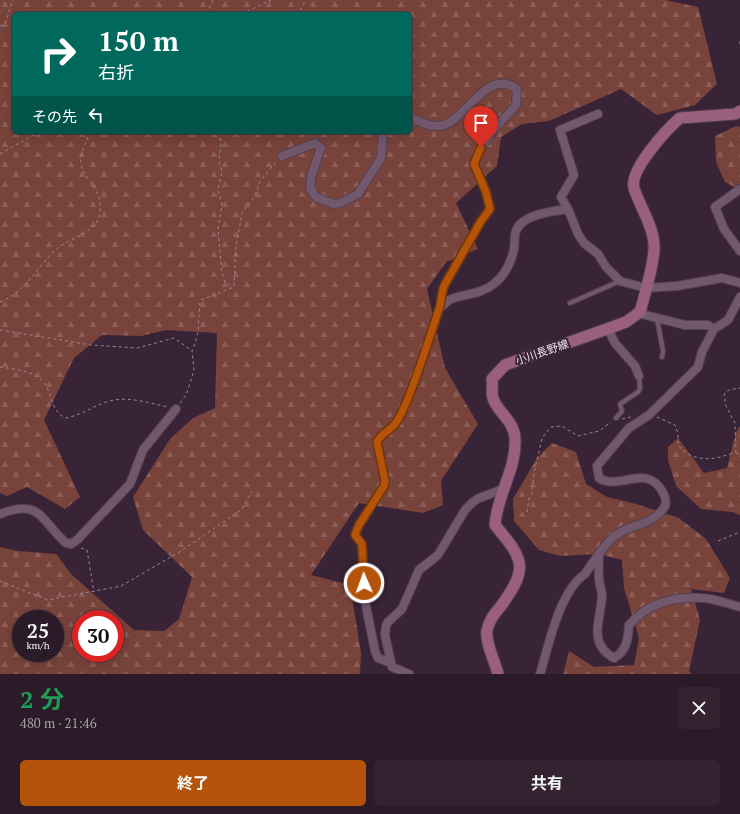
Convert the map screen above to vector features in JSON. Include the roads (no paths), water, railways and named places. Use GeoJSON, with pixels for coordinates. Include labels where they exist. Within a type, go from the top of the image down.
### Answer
{"type":"FeatureCollection","features":[{"type":"Feature","properties":{"kind":"main road"},"geometry":{"type":"LineString","coordinates":[[640,312],[654,246],[644,208],[634,187],[634,180],[654,146],[680,118],[736,114],[740,112]]}},
{"type":"Feature","properties":{"kind":"main road","name":"小川長野線"},"geometry":{"type":"LineString","coordinates":[[498,674],[488,640],[487,630],[491,618],[516,585],[520,572],[520,559],[513,546],[495,525],[496,513],[514,461],[515,437],[508,419],[493,399],[492,379],[505,365],[626,322],[640,312]]}},
{"type":"Feature","properties":{"kind":"street"},"geometry":{"type":"LineString","coordinates":[[391,663],[378,658],[375,651],[364,596],[362,544],[355,535],[359,525],[384,486],[385,481],[377,442],[383,434],[394,425],[407,401],[439,309],[442,298],[441,291],[448,276],[490,209],[486,192],[474,164],[477,155],[495,126],[516,105],[517,89],[507,84],[499,84],[490,88],[448,124],[438,127],[422,123],[412,118]]}},
{"type":"Feature","properties":{"kind":"street"},"geometry":{"type":"LineString","coordinates":[[598,114],[560,130],[574,175],[561,197],[568,209],[578,234],[584,243],[598,254],[606,267],[620,281],[646,288],[677,286],[722,278],[740,283]]}},
{"type":"Feature","properties":{"kind":"street"},"geometry":{"type":"LineString","coordinates":[[282,156],[315,143],[318,144],[321,148],[311,177],[310,188],[316,197],[333,204],[340,203],[358,194],[381,158],[383,134]]}},
{"type":"Feature","properties":{"kind":"street"},"geometry":{"type":"LineString","coordinates":[[740,190],[715,207],[724,229],[740,251]]}},
{"type":"Feature","properties":{"kind":"street"},"geometry":{"type":"LineString","coordinates":[[439,309],[448,300],[478,292],[500,279],[511,258],[516,230],[524,222],[540,213],[568,209]]}},
{"type":"Feature","properties":{"kind":"street"},"geometry":{"type":"LineString","coordinates":[[540,674],[564,601],[578,578],[585,574],[599,554],[613,538],[626,529],[655,518],[665,506],[665,495],[656,483],[642,477],[606,482],[599,478],[597,466],[629,428],[650,414],[698,366],[702,352],[714,329],[728,320],[740,297]]}},
{"type":"Feature","properties":{"kind":"street"},"geometry":{"type":"LineString","coordinates":[[640,312],[644,315],[685,325],[708,325],[714,329]]}},
{"type":"Feature","properties":{"kind":"street"},"geometry":{"type":"LineString","coordinates":[[608,328],[615,343],[635,366],[638,376]]}},
{"type":"Feature","properties":{"kind":"street"},"geometry":{"type":"LineString","coordinates":[[0,514],[19,508],[35,511],[42,515],[59,537],[66,543],[71,544],[82,536],[130,484],[143,450],[176,409]]}},
{"type":"Feature","properties":{"kind":"street"},"geometry":{"type":"LineString","coordinates":[[409,674],[392,667],[385,635],[386,626],[393,616],[402,609],[419,570],[438,555],[465,510],[477,499],[503,490]]}},
{"type":"Feature","properties":{"kind":"street"},"geometry":{"type":"LineString","coordinates":[[599,554],[599,579],[602,594],[597,626],[598,641],[606,654],[614,658],[619,655],[628,642],[629,625],[650,606],[667,601],[702,598],[740,607]]}},
{"type":"Feature","properties":{"kind":"lane"},"geometry":{"type":"LineString","coordinates":[[570,304],[620,281]]}},
{"type":"Feature","properties":{"kind":"lane"},"geometry":{"type":"LineString","coordinates":[[657,318],[663,351],[662,357]]}},
{"type":"Feature","properties":{"kind":"lane"},"geometry":{"type":"LineString","coordinates":[[616,418],[622,411],[620,404],[640,388],[638,376]]}}]}
